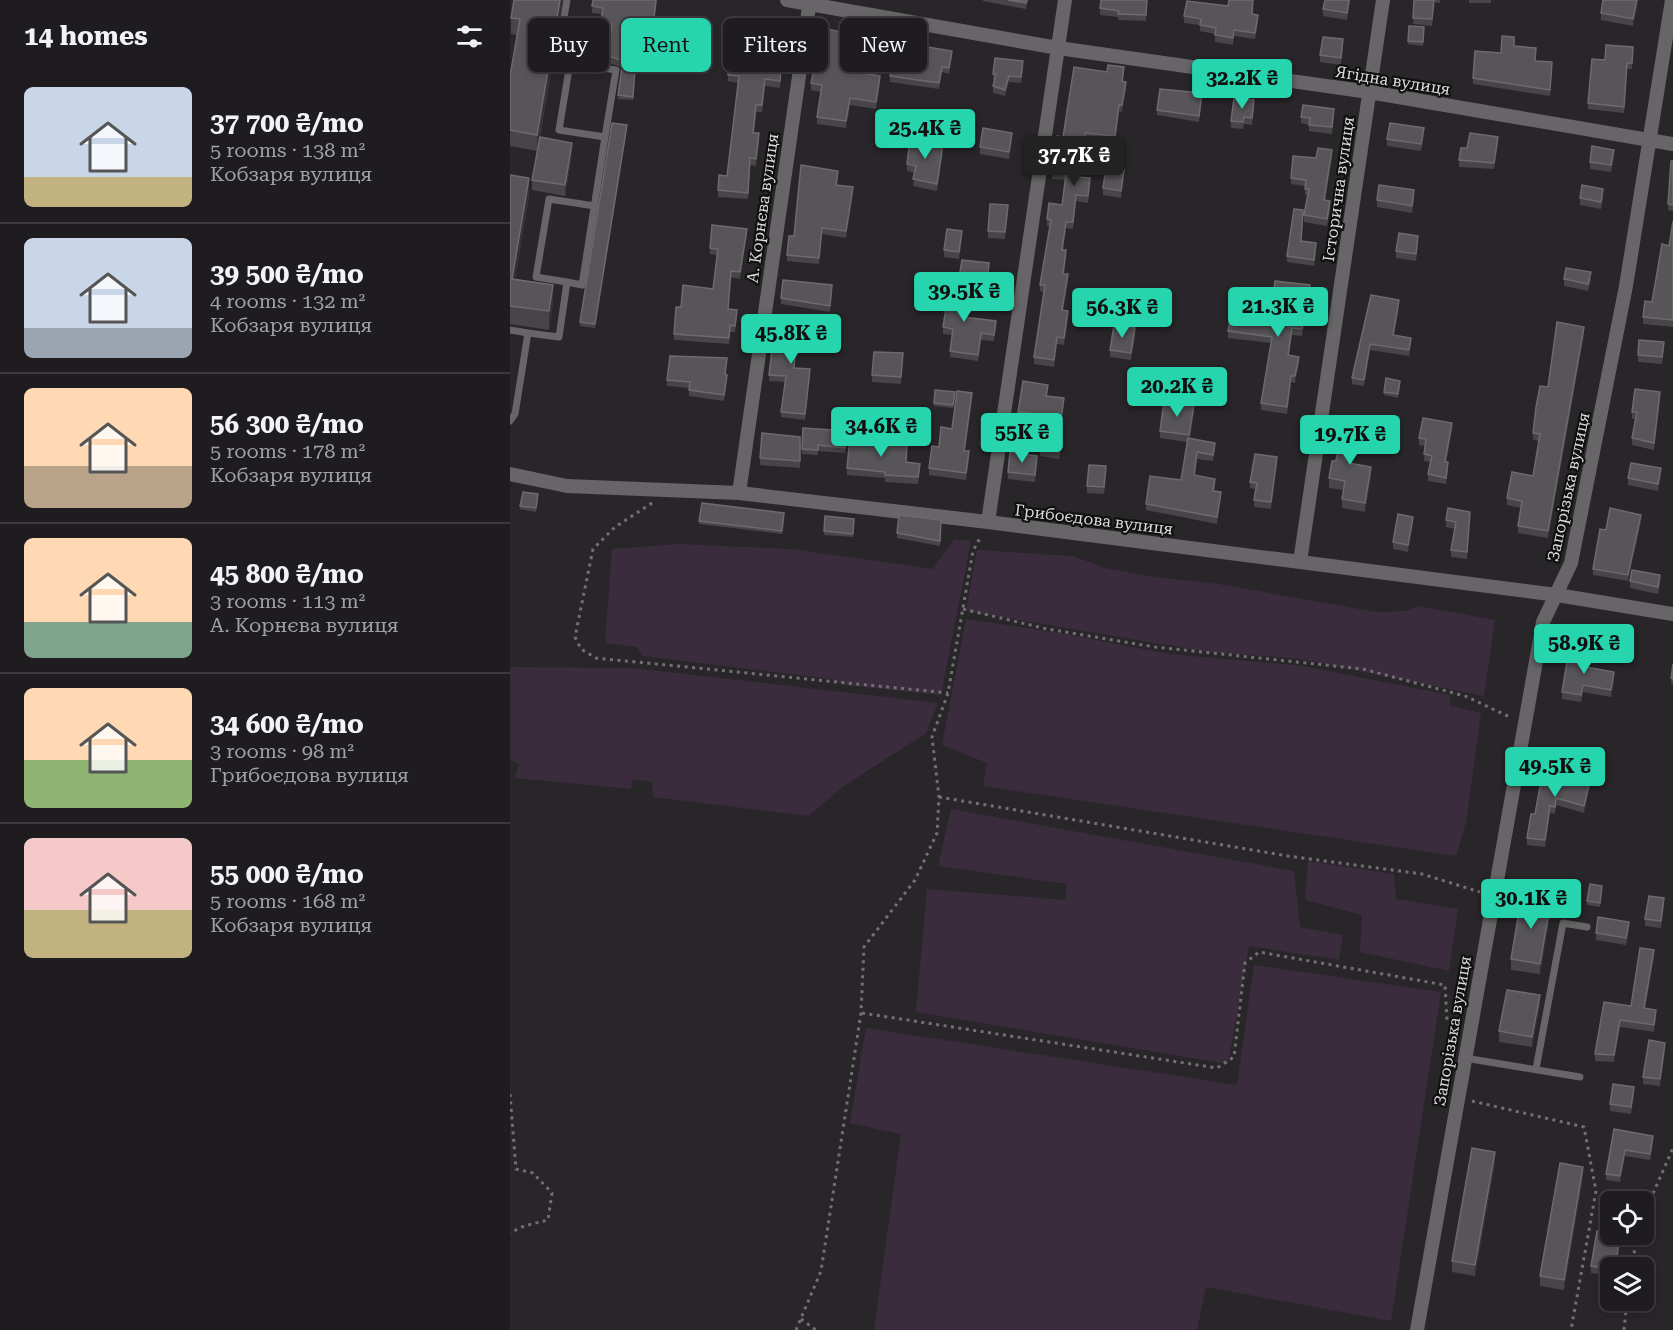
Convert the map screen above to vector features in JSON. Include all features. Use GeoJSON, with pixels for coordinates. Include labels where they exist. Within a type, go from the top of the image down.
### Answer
{"type":"FeatureCollection","features":[{"type":"Feature","properties":{"kind":"street","name":"Ягідна вулиця"},"geometry":{"type":"LineString","coordinates":[[787,0],[809,2],[1058,48],[1369,92],[1673,144]]}},
{"type":"Feature","properties":{"kind":"street"},"geometry":{"type":"LineString","coordinates":[[988,522],[1065,0]]}},
{"type":"Feature","properties":{"kind":"street","name":"Історична вулиця"},"geometry":{"type":"LineString","coordinates":[[1300,562],[1383,0]]}},
{"type":"Feature","properties":{"kind":"street","name":"Запорізька вулиця"},"geometry":{"type":"LineString","coordinates":[[1417,1330],[1543,622],[1548,606],[1557,595],[1571,563],[1626,286],[1647,140],[1672,0]]}},
{"type":"Feature","properties":{"kind":"street","name":"А. Корнєва вулиця"},"geometry":{"type":"LineString","coordinates":[[740,493],[809,2]]}},
{"type":"Feature","properties":{"kind":"street","name":"Грибоєдова вулиця"},"geometry":{"type":"LineString","coordinates":[[510,474],[567,486],[740,493],[988,522],[1557,595],[1673,614]]}},
{"type":"Feature","properties":{"kind":"lane"},"geometry":{"type":"LineString","coordinates":[[564,18],[567,0]]}},
{"type":"Feature","properties":{"kind":"lane"},"geometry":{"type":"LineString","coordinates":[[595,206],[549,199],[536,277],[582,285],[595,206],[616,70],[609,69]]}},
{"type":"Feature","properties":{"kind":"lane"},"geometry":{"type":"LineString","coordinates":[[569,72],[559,130],[605,137]]}},
{"type":"Feature","properties":{"kind":"lane"},"geometry":{"type":"LineString","coordinates":[[510,330],[559,337],[567,282]]}},
{"type":"Feature","properties":{"kind":"lane"},"geometry":{"type":"LineString","coordinates":[[510,421],[515,414],[528,333]]}},
{"type":"Feature","properties":{"kind":"lane"},"geometry":{"type":"LineString","coordinates":[[1536,1069],[1563,923],[1587,927]]}},
{"type":"Feature","properties":{"kind":"lane"},"geometry":{"type":"LineString","coordinates":[[1464,1058],[1580,1077]]}},
{"type":"Feature","properties":{"kind":"path"},"geometry":{"type":"LineString","coordinates":[[670,491],[615,527],[593,549],[575,637],[581,649],[596,658],[948,693]]}},
{"type":"Feature","properties":{"kind":"path"},"geometry":{"type":"LineString","coordinates":[[796,1330],[821,1271],[861,1013],[864,948],[915,880],[937,833],[939,797],[932,737],[948,693],[973,551],[988,522]]}},
{"type":"Feature","properties":{"kind":"path"},"geometry":{"type":"LineString","coordinates":[[963,609],[1047,629],[1155,647],[1363,669],[1465,696],[1524,724]]}},
{"type":"Feature","properties":{"kind":"path"},"geometry":{"type":"LineString","coordinates":[[939,797],[1288,856],[1422,874],[1494,896]]}},
{"type":"Feature","properties":{"kind":"path"},"geometry":{"type":"LineString","coordinates":[[861,1013],[1217,1068],[1234,1057],[1245,963],[1259,952],[1445,985],[1447,1021],[1469,1032]]}},
{"type":"Feature","properties":{"kind":"path"},"geometry":{"type":"LineString","coordinates":[[510,1094],[516,1169],[533,1173],[552,1193],[548,1220],[524,1226],[510,1233]]}},
{"type":"Feature","properties":{"kind":"path"},"geometry":{"type":"LineString","coordinates":[[1457,1098],[1584,1127],[1596,1191],[1571,1330]]}},
{"type":"Feature","properties":{"kind":"path"},"geometry":{"type":"LineString","coordinates":[[1654,1191],[1673,1148]]}},
{"type":"Feature","properties":{"kind":"path"},"geometry":{"type":"LineString","coordinates":[[1624,1330],[1626,1311]]}},
{"type":"Feature","properties":{"kind":"path"},"geometry":{"type":"LineString","coordinates":[[801,1319],[816,1330]]}},
{"type":"Feature","properties":{"kind":"shaded area"},"geometry":{"type":"Polygon","coordinates":[[[954,539],[971,541],[941,695],[845,685],[831,679],[643,656],[637,647],[605,643],[612,549],[677,544],[791,549],[933,569],[954,539]]]}},
{"type":"Feature","properties":{"kind":"shaded area"},"geometry":{"type":"Polygon","coordinates":[[[977,550],[1073,556],[1105,568],[1155,577],[1218,584],[1376,612],[1406,611],[1418,606],[1495,620],[1484,696],[1300,659],[1208,652],[966,611],[977,550]]]}},
{"type":"Feature","properties":{"kind":"shaded area"},"geometry":{"type":"Polygon","coordinates":[[[966,619],[1060,633],[1169,654],[1303,666],[1450,695],[1450,706],[1481,713],[1466,822],[1456,856],[983,786],[987,763],[942,745],[966,619]]]}},
{"type":"Feature","properties":{"kind":"shaded area"},"geometry":{"type":"Polygon","coordinates":[[[510,667],[632,668],[938,703],[926,733],[844,786],[808,816],[653,797],[652,782],[633,779],[631,789],[515,778],[519,764],[510,760],[510,667]]]}},
{"type":"Feature","properties":{"kind":"shaded area"},"geometry":{"type":"Polygon","coordinates":[[[951,809],[1294,871],[1300,927],[1343,935],[1339,960],[1249,946],[1228,1064],[916,1012],[927,889],[1065,900],[1067,884],[938,866],[951,809]]]}},
{"type":"Feature","properties":{"kind":"shaded area"},"geometry":{"type":"Polygon","coordinates":[[[1308,861],[1394,874],[1396,899],[1458,909],[1449,971],[1360,952],[1362,915],[1305,900],[1308,861]]]}},
{"type":"Feature","properties":{"kind":"shaded area"},"geometry":{"type":"Polygon","coordinates":[[[1254,965],[1441,992],[1391,1321],[1206,1287],[1197,1330],[874,1330],[901,1134],[850,1123],[866,1028],[1237,1085],[1254,965]]]}},
{"type":"Feature","properties":{"kind":"building"},"geometry":{"type":"Polygon","coordinates":[[[514,0],[560,0],[557,18],[528,18],[528,72],[548,72],[537,135],[510,130],[510,76],[520,19],[511,18],[514,0]]]}},
{"type":"Feature","properties":{"kind":"building"},"geometry":{"type":"Polygon","coordinates":[[[593,0],[656,0],[654,17],[621,18],[621,60],[609,56],[612,24],[609,23],[609,18],[602,18],[603,8],[592,6],[593,0]]]}},
{"type":"Feature","properties":{"kind":"building"},"geometry":{"type":"Polygon","coordinates":[[[1008,0],[1027,0],[1026,3],[1008,0]]]}},
{"type":"Feature","properties":{"kind":"building"},"geometry":{"type":"Polygon","coordinates":[[[1101,0],[1147,0],[1146,15],[1118,14],[1119,11],[1100,8],[1101,0]]]}},
{"type":"Feature","properties":{"kind":"building"},"geometry":{"type":"Polygon","coordinates":[[[1229,0],[1253,0],[1252,14],[1258,15],[1255,33],[1234,30],[1233,38],[1215,35],[1216,28],[1200,25],[1201,19],[1184,16],[1187,1],[1228,6],[1229,0]]]}},
{"type":"Feature","properties":{"kind":"building"},"geometry":{"type":"Polygon","coordinates":[[[1325,0],[1349,0],[1347,13],[1323,9],[1325,0]]]}},
{"type":"Feature","properties":{"kind":"building"},"geometry":{"type":"Polygon","coordinates":[[[1414,0],[1434,0],[1432,19],[1413,18],[1414,0]]]}},
{"type":"Feature","properties":{"kind":"building"},"geometry":{"type":"Polygon","coordinates":[[[1603,0],[1637,0],[1633,19],[1601,13],[1603,0]]]}},
{"type":"Feature","properties":{"kind":"building"},"geometry":{"type":"Polygon","coordinates":[[[1409,26],[1424,27],[1423,42],[1408,41],[1409,26]]]}},
{"type":"Feature","properties":{"kind":"building"},"geometry":{"type":"Polygon","coordinates":[[[828,29],[840,32],[840,72],[880,76],[876,102],[850,98],[846,121],[817,117],[822,85],[811,83],[813,72],[828,72],[828,29]]]}},
{"type":"Feature","properties":{"kind":"building"},"geometry":{"type":"Polygon","coordinates":[[[1502,36],[1514,37],[1514,46],[1536,48],[1535,61],[1552,62],[1550,90],[1473,78],[1475,51],[1501,53],[1502,36]]]}},
{"type":"Feature","properties":{"kind":"building"},"geometry":{"type":"Polygon","coordinates":[[[1323,37],[1343,39],[1341,58],[1320,55],[1323,37]]]}},
{"type":"Feature","properties":{"kind":"building"},"geometry":{"type":"Polygon","coordinates":[[[1606,45],[1633,47],[1632,63],[1627,63],[1624,107],[1588,103],[1592,59],[1605,60],[1606,45]]]}},
{"type":"Feature","properties":{"kind":"building"},"geometry":{"type":"Polygon","coordinates":[[[927,47],[952,51],[949,68],[942,67],[939,83],[890,76],[890,72],[927,72],[927,47]]]}},
{"type":"Feature","properties":{"kind":"building"},"geometry":{"type":"Polygon","coordinates":[[[995,58],[1023,61],[1021,77],[1009,76],[1005,90],[993,86],[996,74],[993,74],[995,58]]]}},
{"type":"Feature","properties":{"kind":"building"},"geometry":{"type":"Polygon","coordinates":[[[1108,65],[1124,67],[1122,81],[1126,82],[1122,105],[1119,105],[1115,136],[1085,133],[1078,177],[1090,178],[1088,196],[1076,195],[1073,222],[1066,222],[1062,250],[1066,250],[1063,274],[1068,274],[1062,310],[1068,311],[1064,338],[1057,337],[1054,360],[1034,357],[1045,285],[1040,285],[1051,220],[1047,219],[1049,203],[1062,205],[1066,174],[1052,172],[1057,136],[1063,137],[1074,67],[1107,72],[1108,65]]]}},
{"type":"Feature","properties":{"kind":"building"},"geometry":{"type":"Polygon","coordinates":[[[621,72],[635,72],[633,97],[618,95],[621,72]]]}},
{"type":"Feature","properties":{"kind":"building"},"geometry":{"type":"Polygon","coordinates":[[[728,72],[781,72],[780,81],[765,79],[762,105],[756,105],[753,133],[759,133],[756,159],[750,158],[748,193],[718,190],[719,175],[727,176],[739,76],[728,75],[728,72]]]}},
{"type":"Feature","properties":{"kind":"building"},"geometry":{"type":"Polygon","coordinates":[[[1160,89],[1202,93],[1199,116],[1157,110],[1160,89]]]}},
{"type":"Feature","properties":{"kind":"building"},"geometry":{"type":"Polygon","coordinates":[[[1234,98],[1254,100],[1252,118],[1244,117],[1243,122],[1231,121],[1234,98]]]}},
{"type":"Feature","properties":{"kind":"building"},"geometry":{"type":"Polygon","coordinates":[[[1303,105],[1334,109],[1332,127],[1309,125],[1310,118],[1301,117],[1303,105]]]}},
{"type":"Feature","properties":{"kind":"building"},"geometry":{"type":"Polygon","coordinates":[[[612,123],[627,125],[595,324],[580,322],[612,123]]]}},
{"type":"Feature","properties":{"kind":"building"},"geometry":{"type":"Polygon","coordinates":[[[1390,123],[1424,128],[1421,144],[1387,139],[1390,123]]]}},
{"type":"Feature","properties":{"kind":"building"},"geometry":{"type":"Polygon","coordinates":[[[983,128],[1012,133],[1009,152],[980,147],[983,128]]]}},
{"type":"Feature","properties":{"kind":"building"},"geometry":{"type":"Polygon","coordinates":[[[1470,133],[1498,137],[1494,163],[1459,160],[1461,148],[1467,148],[1470,133]]]}},
{"type":"Feature","properties":{"kind":"building"},"geometry":{"type":"Polygon","coordinates":[[[540,137],[572,143],[565,185],[532,180],[540,137]]]}},
{"type":"Feature","properties":{"kind":"building"},"geometry":{"type":"Polygon","coordinates":[[[910,139],[943,144],[937,184],[913,179],[916,166],[907,164],[910,139]]]}},
{"type":"Feature","properties":{"kind":"building"},"geometry":{"type":"Polygon","coordinates":[[[1592,146],[1614,150],[1611,165],[1590,162],[1592,146]]]}},
{"type":"Feature","properties":{"kind":"building"},"geometry":{"type":"Polygon","coordinates":[[[1318,148],[1332,150],[1324,200],[1330,201],[1327,219],[1304,215],[1309,189],[1305,189],[1306,180],[1291,178],[1293,156],[1316,158],[1318,148]]]}},
{"type":"Feature","properties":{"kind":"building"},"geometry":{"type":"Polygon","coordinates":[[[1671,161],[1673,161],[1673,205],[1668,204],[1671,161]]]}},
{"type":"Feature","properties":{"kind":"building"},"geometry":{"type":"Polygon","coordinates":[[[801,165],[838,171],[836,185],[853,187],[846,231],[822,228],[819,258],[787,255],[789,236],[794,236],[801,165]]]}},
{"type":"Feature","properties":{"kind":"building"},"geometry":{"type":"Polygon","coordinates":[[[1106,168],[1124,170],[1121,191],[1103,188],[1106,168]]]}},
{"type":"Feature","properties":{"kind":"building"},"geometry":{"type":"Polygon","coordinates":[[[510,175],[529,178],[512,279],[553,285],[549,311],[510,306],[510,175]]]}},
{"type":"Feature","properties":{"kind":"building"},"geometry":{"type":"Polygon","coordinates":[[[1379,185],[1414,190],[1412,206],[1377,200],[1379,185]]]}},
{"type":"Feature","properties":{"kind":"building"},"geometry":{"type":"Polygon","coordinates":[[[1582,185],[1603,189],[1601,202],[1580,198],[1582,185]]]}},
{"type":"Feature","properties":{"kind":"building"},"geometry":{"type":"Polygon","coordinates":[[[990,204],[1008,205],[1005,232],[988,231],[990,204]]]}},
{"type":"Feature","properties":{"kind":"building"},"geometry":{"type":"Polygon","coordinates":[[[1294,209],[1303,210],[1301,241],[1316,243],[1314,260],[1287,256],[1294,209]]]}},
{"type":"Feature","properties":{"kind":"building"},"geometry":{"type":"Polygon","coordinates":[[[1673,221],[1673,320],[1643,317],[1645,301],[1652,302],[1662,244],[1669,246],[1673,221]]]}},
{"type":"Feature","properties":{"kind":"building"},"geometry":{"type":"Polygon","coordinates":[[[712,225],[747,229],[740,272],[731,271],[728,309],[737,310],[735,326],[730,325],[729,338],[674,334],[676,307],[681,307],[683,285],[713,289],[718,249],[710,248],[712,225]]]}},
{"type":"Feature","properties":{"kind":"building"},"geometry":{"type":"Polygon","coordinates":[[[947,229],[962,231],[959,252],[944,250],[947,229]]]}},
{"type":"Feature","properties":{"kind":"building"},"geometry":{"type":"Polygon","coordinates":[[[1399,233],[1418,236],[1416,254],[1396,251],[1399,233]]]}},
{"type":"Feature","properties":{"kind":"building"},"geometry":{"type":"Polygon","coordinates":[[[962,260],[989,263],[987,281],[959,277],[962,260]]]}},
{"type":"Feature","properties":{"kind":"building"},"geometry":{"type":"Polygon","coordinates":[[[1566,268],[1591,272],[1588,284],[1564,279],[1566,268]]]}},
{"type":"Feature","properties":{"kind":"building"},"geometry":{"type":"Polygon","coordinates":[[[783,280],[832,285],[830,306],[781,298],[783,280]]]}},
{"type":"Feature","properties":{"kind":"building"},"geometry":{"type":"Polygon","coordinates":[[[1275,281],[1310,285],[1302,329],[1292,328],[1288,355],[1299,357],[1295,376],[1291,376],[1287,407],[1261,403],[1272,337],[1228,331],[1231,314],[1270,319],[1275,281]]]}},
{"type":"Feature","properties":{"kind":"building"},"geometry":{"type":"Polygon","coordinates":[[[950,283],[967,285],[963,317],[996,321],[994,335],[981,333],[978,355],[950,351],[953,329],[943,327],[950,283]]]}},
{"type":"Feature","properties":{"kind":"building"},"geometry":{"type":"Polygon","coordinates":[[[1371,295],[1399,300],[1393,335],[1411,338],[1409,350],[1370,344],[1364,380],[1352,378],[1371,295]]]}},
{"type":"Feature","properties":{"kind":"building"},"geometry":{"type":"Polygon","coordinates":[[[1557,322],[1584,327],[1548,531],[1518,526],[1522,501],[1507,498],[1512,472],[1533,476],[1540,434],[1533,433],[1536,407],[1540,386],[1548,387],[1557,322]]]}},
{"type":"Feature","properties":{"kind":"building"},"geometry":{"type":"Polygon","coordinates":[[[775,323],[813,327],[811,344],[796,342],[794,368],[810,369],[805,414],[781,412],[786,376],[769,375],[775,323]]]}},
{"type":"Feature","properties":{"kind":"building"},"geometry":{"type":"Polygon","coordinates":[[[1114,325],[1135,328],[1131,353],[1110,350],[1114,325]]]}},
{"type":"Feature","properties":{"kind":"building"},"geometry":{"type":"Polygon","coordinates":[[[1639,340],[1664,342],[1662,357],[1638,355],[1639,340]]]}},
{"type":"Feature","properties":{"kind":"building"},"geometry":{"type":"Polygon","coordinates":[[[874,352],[903,353],[901,377],[872,375],[874,352]]]}},
{"type":"Feature","properties":{"kind":"building"},"geometry":{"type":"Polygon","coordinates":[[[670,356],[727,358],[724,395],[689,390],[690,382],[667,380],[670,356]]]}},
{"type":"Feature","properties":{"kind":"building"},"geometry":{"type":"Polygon","coordinates":[[[1386,378],[1400,381],[1398,394],[1384,392],[1386,378]]]}},
{"type":"Feature","properties":{"kind":"building"},"geometry":{"type":"Polygon","coordinates":[[[1023,381],[1048,385],[1046,396],[1064,398],[1058,437],[1061,438],[1059,452],[1040,449],[1046,415],[1018,412],[1023,381]]]}},
{"type":"Feature","properties":{"kind":"building"},"geometry":{"type":"Polygon","coordinates":[[[1635,389],[1660,392],[1654,443],[1632,438],[1637,412],[1632,412],[1635,389]]]}},
{"type":"Feature","properties":{"kind":"building"},"geometry":{"type":"Polygon","coordinates":[[[935,390],[955,392],[953,405],[934,403],[935,390]]]}},
{"type":"Feature","properties":{"kind":"building"},"geometry":{"type":"Polygon","coordinates":[[[957,391],[972,393],[964,451],[969,451],[966,473],[929,468],[932,446],[939,447],[941,427],[952,429],[957,391]]]}},
{"type":"Feature","properties":{"kind":"building"},"geometry":{"type":"Polygon","coordinates":[[[1164,401],[1194,405],[1189,435],[1160,431],[1164,401]]]}},
{"type":"Feature","properties":{"kind":"building"},"geometry":{"type":"Polygon","coordinates":[[[1344,417],[1357,419],[1349,463],[1371,467],[1365,503],[1342,499],[1345,481],[1329,478],[1332,461],[1336,461],[1344,417]]]}},
{"type":"Feature","properties":{"kind":"building"},"geometry":{"type":"Polygon","coordinates":[[[1423,418],[1452,423],[1445,462],[1448,462],[1446,478],[1428,474],[1432,456],[1424,454],[1426,439],[1419,438],[1423,418]]]}},
{"type":"Feature","properties":{"kind":"building"},"geometry":{"type":"Polygon","coordinates":[[[803,428],[847,431],[845,448],[818,445],[818,450],[802,449],[803,428]]]}},
{"type":"Feature","properties":{"kind":"building"},"geometry":{"type":"Polygon","coordinates":[[[762,433],[800,437],[800,461],[760,458],[762,433]]]}},
{"type":"Feature","properties":{"kind":"building"},"geometry":{"type":"Polygon","coordinates":[[[850,437],[866,439],[866,443],[907,445],[906,462],[920,464],[918,477],[885,475],[885,472],[847,468],[850,437]]]}},
{"type":"Feature","properties":{"kind":"building"},"geometry":{"type":"Polygon","coordinates":[[[1188,438],[1215,443],[1213,455],[1197,452],[1194,475],[1215,479],[1213,491],[1221,492],[1217,517],[1146,504],[1150,476],[1181,480],[1188,438]]]}},
{"type":"Feature","properties":{"kind":"building"},"geometry":{"type":"Polygon","coordinates":[[[1010,452],[1037,456],[1035,475],[1008,472],[1010,452]]]}},
{"type":"Feature","properties":{"kind":"building"},"geometry":{"type":"Polygon","coordinates":[[[1255,454],[1277,457],[1271,502],[1254,500],[1257,483],[1250,482],[1255,454]]]}},
{"type":"Feature","properties":{"kind":"building"},"geometry":{"type":"Polygon","coordinates":[[[1631,463],[1661,468],[1658,484],[1628,478],[1631,463]]]}},
{"type":"Feature","properties":{"kind":"building"},"geometry":{"type":"Polygon","coordinates":[[[1089,465],[1106,466],[1104,487],[1087,486],[1089,465]]]}},
{"type":"Feature","properties":{"kind":"building"},"geometry":{"type":"Polygon","coordinates":[[[523,492],[538,494],[536,508],[520,506],[523,492]]]}},
{"type":"Feature","properties":{"kind":"building"},"geometry":{"type":"Polygon","coordinates":[[[702,503],[784,513],[782,531],[699,521],[702,503]]]}},
{"type":"Feature","properties":{"kind":"building"},"geometry":{"type":"Polygon","coordinates":[[[1448,508],[1470,512],[1467,552],[1451,550],[1456,522],[1446,520],[1448,508]]]}},
{"type":"Feature","properties":{"kind":"building"},"geometry":{"type":"Polygon","coordinates":[[[1610,508],[1641,515],[1628,575],[1593,569],[1600,529],[1606,530],[1610,508]]]}},
{"type":"Feature","properties":{"kind":"building"},"geometry":{"type":"Polygon","coordinates":[[[1398,514],[1413,517],[1408,545],[1393,542],[1398,514]]]}},
{"type":"Feature","properties":{"kind":"building"},"geometry":{"type":"Polygon","coordinates":[[[899,515],[941,520],[940,541],[897,533],[899,515]]]}},
{"type":"Feature","properties":{"kind":"building"},"geometry":{"type":"Polygon","coordinates":[[[825,516],[854,519],[853,534],[824,531],[825,516]]]}},
{"type":"Feature","properties":{"kind":"building"},"geometry":{"type":"Polygon","coordinates":[[[1632,570],[1660,575],[1658,587],[1630,581],[1632,570]]]}},
{"type":"Feature","properties":{"kind":"building"},"geometry":{"type":"Polygon","coordinates":[[[1569,650],[1588,654],[1586,667],[1614,672],[1611,690],[1583,685],[1581,695],[1562,692],[1569,650]]]}},
{"type":"Feature","properties":{"kind":"building"},"geometry":{"type":"Polygon","coordinates":[[[1544,765],[1562,769],[1561,773],[1590,780],[1584,806],[1556,798],[1555,807],[1550,806],[1545,840],[1527,838],[1531,814],[1535,814],[1544,765]]]}},
{"type":"Feature","properties":{"kind":"building"},"geometry":{"type":"Polygon","coordinates":[[[1590,884],[1602,886],[1600,903],[1587,901],[1590,884]]]}},
{"type":"Feature","properties":{"kind":"building"},"geometry":{"type":"Polygon","coordinates":[[[1522,895],[1551,900],[1540,964],[1511,959],[1522,895]]]}},
{"type":"Feature","properties":{"kind":"building"},"geometry":{"type":"Polygon","coordinates":[[[1649,896],[1664,898],[1661,921],[1645,919],[1649,896]]]}},
{"type":"Feature","properties":{"kind":"building"},"geometry":{"type":"Polygon","coordinates":[[[1598,917],[1629,922],[1626,938],[1596,933],[1598,917]]]}},
{"type":"Feature","properties":{"kind":"building"},"geometry":{"type":"Polygon","coordinates":[[[1640,948],[1654,950],[1644,1008],[1656,1010],[1654,1025],[1620,1020],[1614,1055],[1595,1054],[1604,1002],[1631,1006],[1640,948]]]}},
{"type":"Feature","properties":{"kind":"building"},"geometry":{"type":"Polygon","coordinates":[[[1507,990],[1540,995],[1532,1037],[1499,1031],[1507,990]]]}},
{"type":"Feature","properties":{"kind":"building"},"geometry":{"type":"Polygon","coordinates":[[[1649,1040],[1665,1043],[1660,1079],[1643,1077],[1649,1040]]]}},
{"type":"Feature","properties":{"kind":"building"},"geometry":{"type":"Polygon","coordinates":[[[1613,1084],[1634,1087],[1631,1107],[1610,1104],[1613,1084]]]}},
{"type":"Feature","properties":{"kind":"building"},"geometry":{"type":"Polygon","coordinates":[[[1614,1129],[1653,1136],[1650,1154],[1625,1150],[1620,1176],[1606,1174],[1614,1129]]]}},
{"type":"Feature","properties":{"kind":"building"},"geometry":{"type":"Polygon","coordinates":[[[1472,1148],[1495,1152],[1475,1265],[1452,1261],[1472,1148]]]}},
{"type":"Feature","properties":{"kind":"building"},"geometry":{"type":"Polygon","coordinates":[[[1560,1163],[1583,1167],[1564,1280],[1540,1276],[1560,1163]]]}},
{"type":"Feature","properties":{"kind":"building"},"geometry":{"type":"Polygon","coordinates":[[[1597,1231],[1600,1232],[1600,1245],[1619,1245],[1617,1257],[1600,1257],[1600,1267],[1591,1266],[1597,1231]]]}}]}
